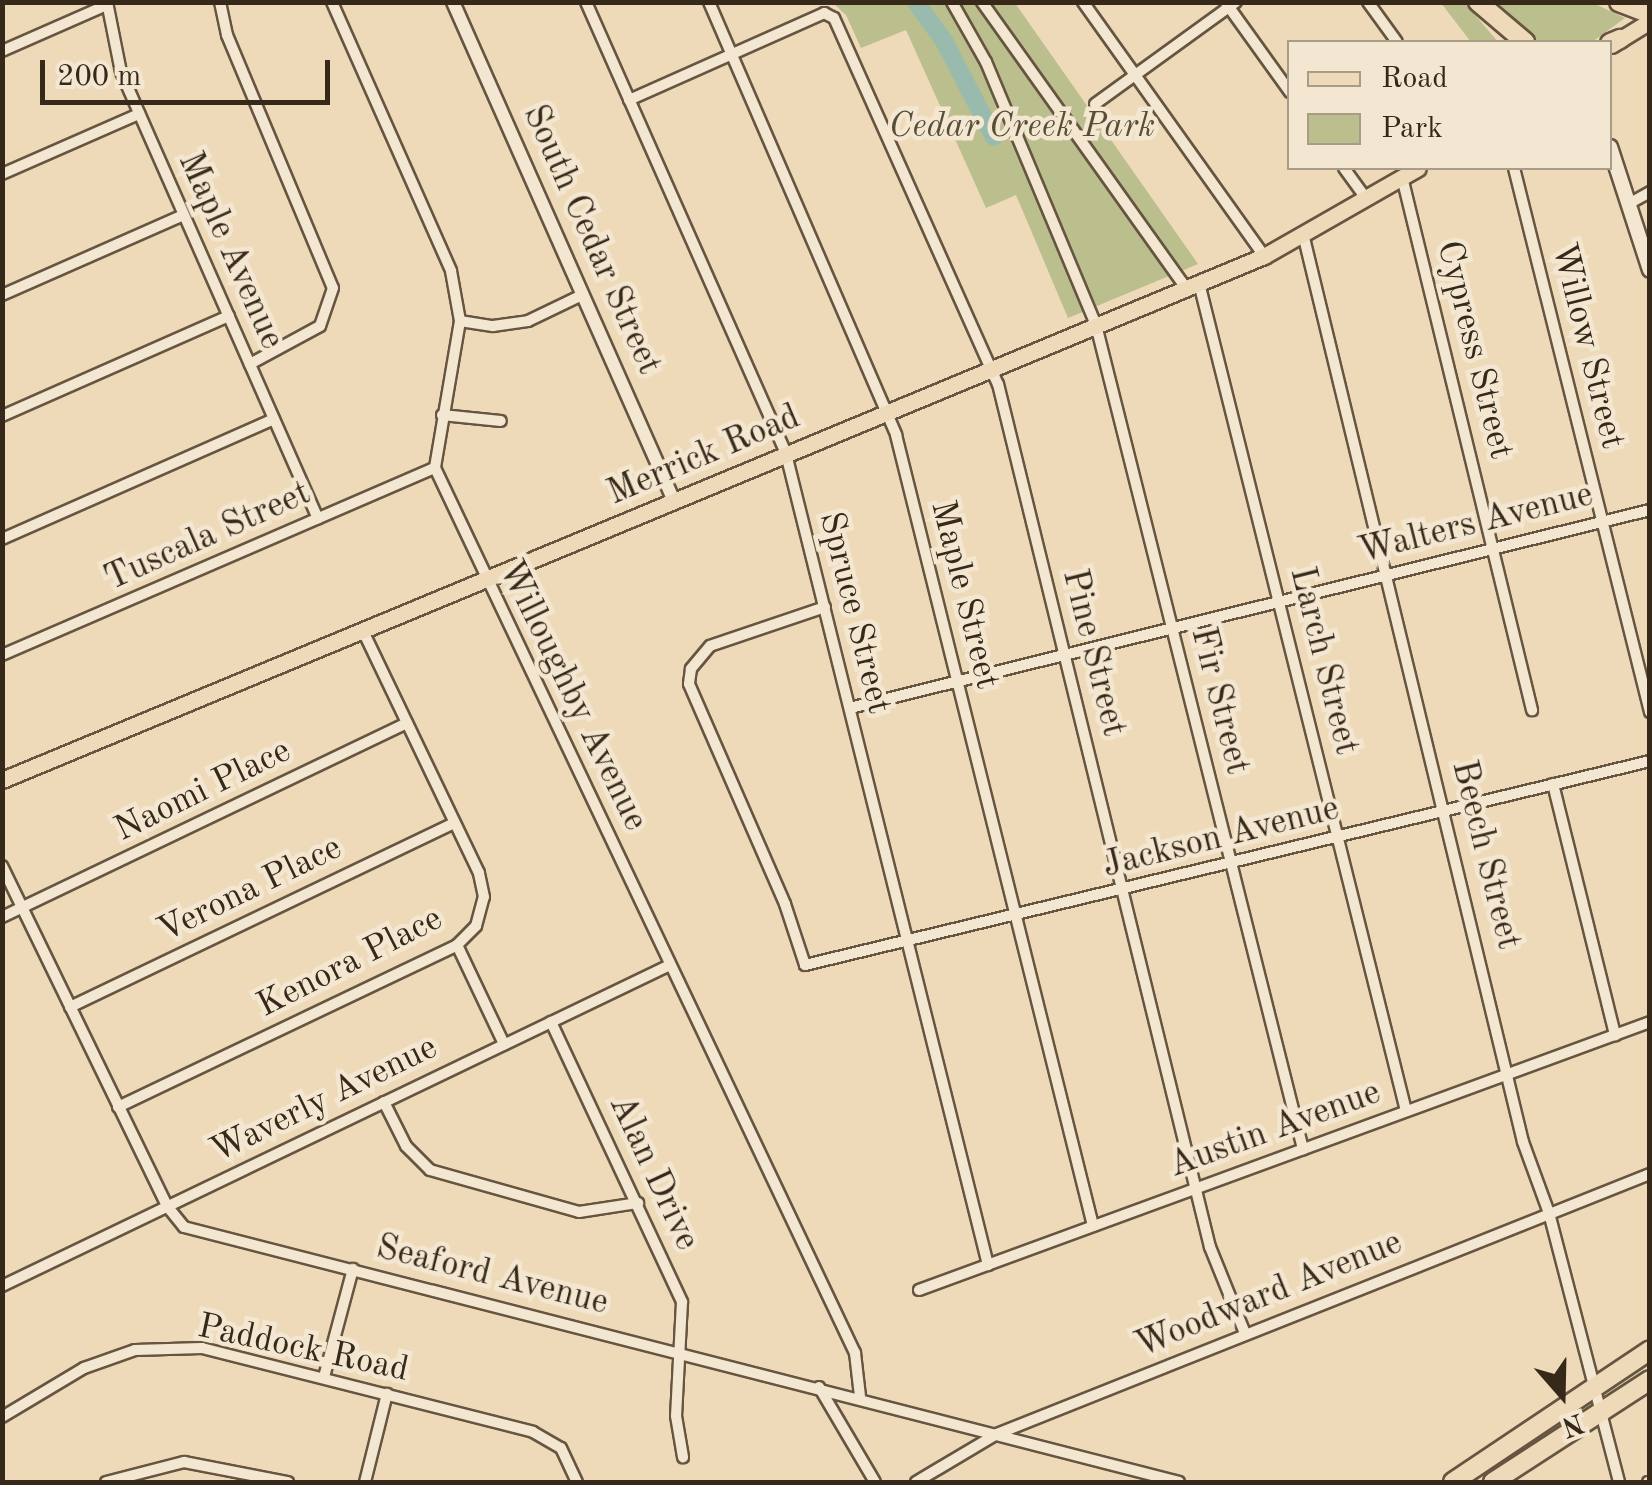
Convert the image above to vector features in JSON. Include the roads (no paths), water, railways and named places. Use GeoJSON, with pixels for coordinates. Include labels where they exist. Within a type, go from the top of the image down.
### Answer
{"type":"FeatureCollection","features":[{"type":"Feature","properties":{"kind":"highway"},"geometry":{"type":"LineString","coordinates":[[1619,2],[1650,17]]}},
{"type":"Feature","properties":{"kind":"highway"},"geometry":{"type":"LineString","coordinates":[[1481,6],[1507,40]]}},
{"type":"Feature","properties":{"kind":"highway"},"geometry":{"type":"LineString","coordinates":[[1481,6],[1522,40]]}},
{"type":"Feature","properties":{"kind":"highway"},"geometry":{"type":"LineString","coordinates":[[1453,1482],[1650,1350]]}},
{"type":"Feature","properties":{"kind":"highway"},"geometry":{"type":"LineString","coordinates":[[1492,1482],[1650,1380]]}},
{"type":"Feature","properties":{"kind":"main road"},"geometry":{"type":"LineString","coordinates":[[1613,43],[1650,17]]}},
{"type":"Feature","properties":{"kind":"main road"},"geometry":{"type":"LineString","coordinates":[[1612,152],[1632,202],[1650,270]]}},
{"type":"Feature","properties":{"kind":"main road","name":"Merrick Road"},"geometry":{"type":"LineString","coordinates":[[2,780],[1264,256],[1304,238],[1414,170]]}},
{"type":"Feature","properties":{"kind":"street"},"geometry":{"type":"LineString","coordinates":[[220,2],[226,35],[334,288],[320,326],[250,364]]}},
{"type":"Feature","properties":{"kind":"street"},"geometry":{"type":"LineString","coordinates":[[332,2],[451,271],[460,321],[435,468]]}},
{"type":"Feature","properties":{"kind":"street","name":"South Cedar Street"},"geometry":{"type":"LineString","coordinates":[[453,2],[674,501]]}},
{"type":"Feature","properties":{"kind":"street","name":"Spruce Street"},"geometry":{"type":"LineString","coordinates":[[586,2],[786,454],[988,1264]]}},
{"type":"Feature","properties":{"kind":"street","name":"Maple Street"},"geometry":{"type":"LineString","coordinates":[[709,2],[886,412],[958,682],[1093,1226]]}},
{"type":"Feature","properties":{"kind":"street","name":"Fir Street"},"geometry":{"type":"LineString","coordinates":[[952,2],[986,62],[1096,325],[1302,1149]]}},
{"type":"Feature","properties":{"kind":"street"},"geometry":{"type":"LineString","coordinates":[[982,2],[1193,285]]}},
{"type":"Feature","properties":{"kind":"street"},"geometry":{"type":"LineString","coordinates":[[1083,2],[1264,256]]}},
{"type":"Feature","properties":{"kind":"street"},"geometry":{"type":"LineString","coordinates":[[1368,2],[1396,40]]}},
{"type":"Feature","properties":{"kind":"street"},"geometry":{"type":"LineString","coordinates":[[2,52],[107,4]]}},
{"type":"Feature","properties":{"kind":"street","name":"Maple Avenue"},"geometry":{"type":"LineString","coordinates":[[107,4],[114,53],[139,114],[318,518]]}},
{"type":"Feature","properties":{"kind":"street"},"geometry":{"type":"LineString","coordinates":[[1096,104],[1230,4],[1287,88]]}},
{"type":"Feature","properties":{"kind":"street","name":"Pine Street"},"geometry":{"type":"LineString","coordinates":[[731,53],[824,14],[834,18],[992,368],[1210,1248],[1245,1333]]}},
{"type":"Feature","properties":{"kind":"street"},"geometry":{"type":"LineString","coordinates":[[629,100],[731,53]]}},
{"type":"Feature","properties":{"kind":"street"},"geometry":{"type":"LineString","coordinates":[[2,174],[139,114]]}},
{"type":"Feature","properties":{"kind":"street"},"geometry":{"type":"LineString","coordinates":[[1345,170],[1366,200]]}},
{"type":"Feature","properties":{"kind":"street","name":"Willow Street"},"geometry":{"type":"LineString","coordinates":[[1514,170],[1650,712]]}},
{"type":"Feature","properties":{"kind":"street","name":"Cypress Street"},"geometry":{"type":"LineString","coordinates":[[1402,177],[1532,710]]}},
{"type":"Feature","properties":{"kind":"street"},"geometry":{"type":"LineString","coordinates":[[1632,202],[1650,192]]}},
{"type":"Feature","properties":{"kind":"street"},"geometry":{"type":"LineString","coordinates":[[2,294],[183,215]]}},
{"type":"Feature","properties":{"kind":"street","name":"Beech Street"},"geometry":{"type":"LineString","coordinates":[[1304,238],[1446,811],[1523,1142],[1549,1213],[1620,1482]]}},
{"type":"Feature","properties":{"kind":"street","name":"Larch Street"},"geometry":{"type":"LineString","coordinates":[[1193,285],[1280,602],[1406,1112]]}},
{"type":"Feature","properties":{"kind":"street"},"geometry":{"type":"LineString","coordinates":[[460,321],[493,326],[528,320],[582,295]]}},
{"type":"Feature","properties":{"kind":"street"},"geometry":{"type":"LineString","coordinates":[[2,416],[229,316]]}},
{"type":"Feature","properties":{"kind":"street"},"geometry":{"type":"LineString","coordinates":[[442,414],[501,421]]}},
{"type":"Feature","properties":{"kind":"street"},"geometry":{"type":"LineString","coordinates":[[2,539],[274,419]]}},
{"type":"Feature","properties":{"kind":"street","name":"Tuscala Street"},"geometry":{"type":"LineString","coordinates":[[2,655],[435,468]]}},
{"type":"Feature","properties":{"kind":"street","name":"Willoughby Avenue"},"geometry":{"type":"LineString","coordinates":[[435,468],[855,1354],[860,1396]]}},
{"type":"Feature","properties":{"kind":"street","name":"Walters Avenue"},"geometry":{"type":"LineString","coordinates":[[850,708],[1650,510]]}},
{"type":"Feature","properties":{"kind":"street","name":"Jackson Avenue"},"geometry":{"type":"LineString","coordinates":[[825,607],[710,646],[688,684],[785,904],[804,965],[1016,918],[1650,760]]}},
{"type":"Feature","properties":{"kind":"street","name":"Kenora Place"},"geometry":{"type":"LineString","coordinates":[[118,1107],[457,945],[476,926],[484,897],[454,823],[362,631]]}},
{"type":"Feature","properties":{"kind":"street","name":"Naomi Place"},"geometry":{"type":"LineString","coordinates":[[2,917],[406,724]]}},
{"type":"Feature","properties":{"kind":"street"},"geometry":{"type":"LineString","coordinates":[[1553,784],[1615,1035]]}},
{"type":"Feature","properties":{"kind":"street","name":"Verona Place"},"geometry":{"type":"LineString","coordinates":[[70,1007],[454,823]]}},
{"type":"Feature","properties":{"kind":"street"},"geometry":{"type":"LineString","coordinates":[[2,866],[166,1206]]}},
{"type":"Feature","properties":{"kind":"street"},"geometry":{"type":"LineString","coordinates":[[457,945],[504,1044]]}},
{"type":"Feature","properties":{"kind":"street","name":"Waverly Avenue"},"geometry":{"type":"LineString","coordinates":[[2,1286],[670,965]]}},
{"type":"Feature","properties":{"kind":"street","name":"Alan Drive"},"geometry":{"type":"LineString","coordinates":[[551,1022],[682,1302],[676,1416],[683,1457]]}},
{"type":"Feature","properties":{"kind":"street","name":"Austin Avenue"},"geometry":{"type":"LineString","coordinates":[[920,1290],[1650,1022]]}},
{"type":"Feature","properties":{"kind":"street"},"geometry":{"type":"LineString","coordinates":[[384,1102],[415,1159],[430,1170],[579,1212],[638,1203]]}},
{"type":"Feature","properties":{"kind":"street","name":"Woodward Avenue"},"geometry":{"type":"LineString","coordinates":[[916,1482],[997,1434],[1650,1174]]}},
{"type":"Feature","properties":{"kind":"street","name":"Seaford Avenue"},"geometry":{"type":"LineString","coordinates":[[166,1206],[184,1226],[860,1396],[1179,1482]]}},
{"type":"Feature","properties":{"kind":"street"},"geometry":{"type":"LineString","coordinates":[[324,1378],[352,1269]]}},
{"type":"Feature","properties":{"kind":"street","name":"Paddock Road"},"geometry":{"type":"LineString","coordinates":[[2,1416],[84,1368],[136,1350],[202,1348],[533,1432],[561,1448],[577,1482]]}},
{"type":"Feature","properties":{"kind":"street"},"geometry":{"type":"LineString","coordinates":[[819,1387],[875,1482]]}},
{"type":"Feature","properties":{"kind":"street"},"geometry":{"type":"LineString","coordinates":[[365,1482],[387,1394]]}},
{"type":"Feature","properties":{"kind":"street"},"geometry":{"type":"LineString","coordinates":[[106,1482],[184,1462],[288,1482]]}},
{"type":"Feature","properties":{"kind":"waterway"},"geometry":{"type":"LineString","coordinates":[[916,2],[944,41],[994,137]]}},
{"type":"Feature","properties":{"kind":"park label","name":"Cedar Creek Park"},"geometry":{"type":"Point","coordinates":[1022,127]}}]}
